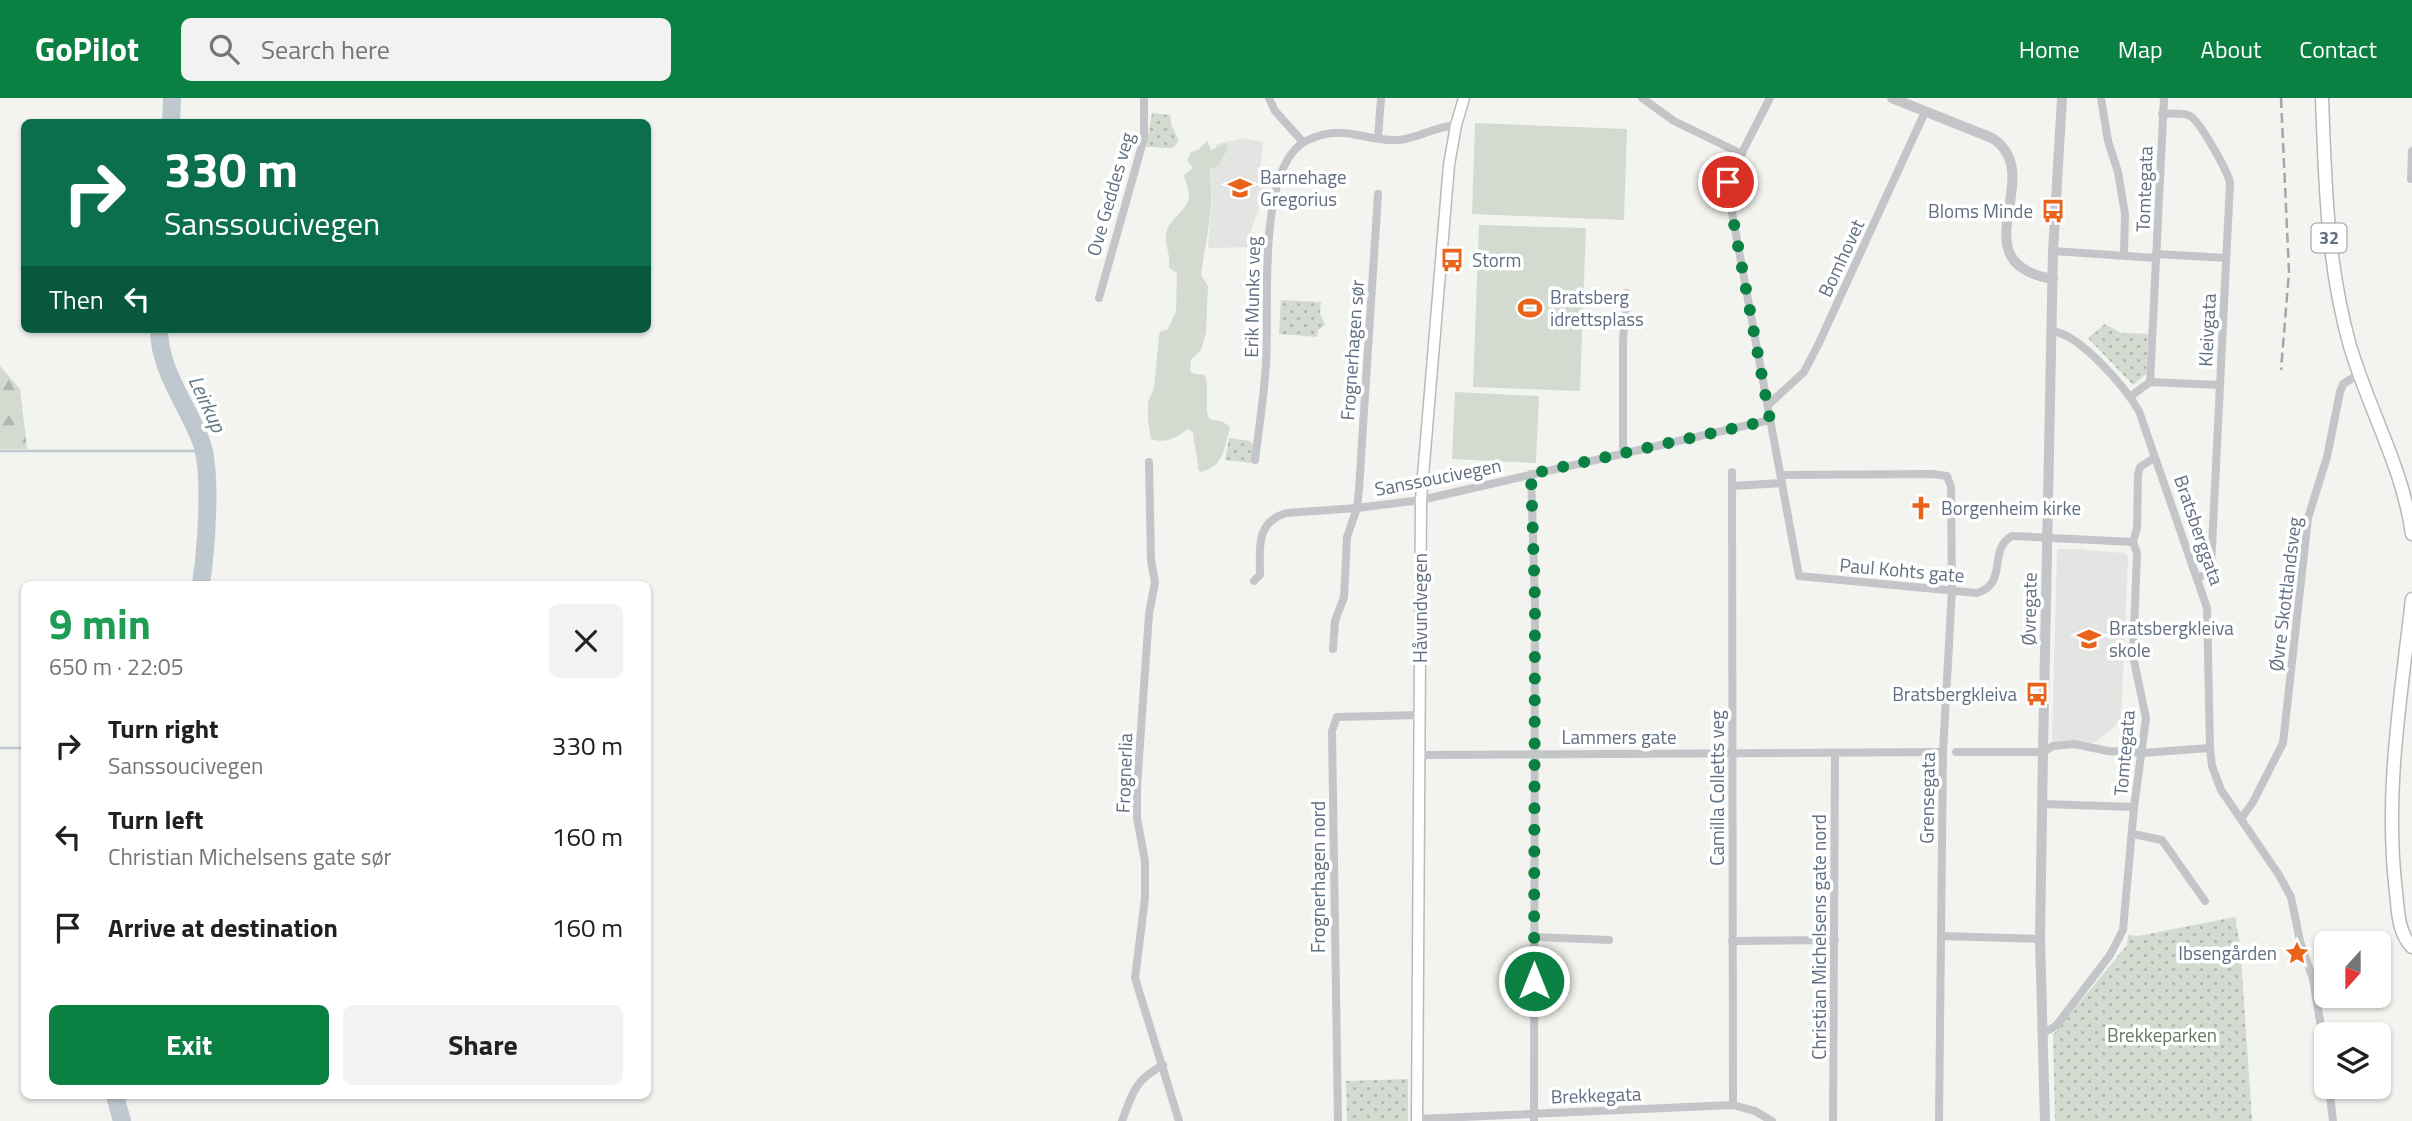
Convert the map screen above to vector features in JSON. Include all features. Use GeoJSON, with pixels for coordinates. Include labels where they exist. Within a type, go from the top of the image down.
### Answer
{"type":"FeatureCollection","features":[{"type":"Feature","properties":{"kind":"main road","name":"Håvundvegen"},"geometry":{"type":"LineString","coordinates":[[1417,1120],[1421,500],[1449,165],[1464,98]]}},
{"type":"Feature","properties":{"kind":"main road","name":"32"},"geometry":{"type":"LineString","coordinates":[[2322,98],[2326,202],[2332,267],[2343,321],[2359,374],[2399,479],[2412,534]]}},
{"type":"Feature","properties":{"kind":"main road"},"geometry":{"type":"LineString","coordinates":[[2412,600],[2394,744],[2391,808],[2392,858],[2399,918],[2403,935],[2412,947]]}},
{"type":"Feature","properties":{"kind":"street","name":"Ove Geddes veg"},"geometry":{"type":"LineString","coordinates":[[1099,298],[1144,138],[1144,98]]}},
{"type":"Feature","properties":{"kind":"street"},"geometry":{"type":"LineString","coordinates":[[1269,98],[1275,111],[1303,142],[1326,133],[1342,131],[1398,140],[1437,127],[1456,125]]}},
{"type":"Feature","properties":{"kind":"street"},"geometry":{"type":"LineString","coordinates":[[1377,138],[1381,98]]}},
{"type":"Feature","properties":{"kind":"street"},"geometry":{"type":"LineString","coordinates":[[1642,98],[1675,121],[1742,153]]}},
{"type":"Feature","properties":{"kind":"street"},"geometry":{"type":"LineString","coordinates":[[1733,486],[1781,479],[1728,191],[1731,174],[1770,98]]}},
{"type":"Feature","properties":{"kind":"street"},"geometry":{"type":"LineString","coordinates":[[1892,98],[1992,138],[2001,145],[2012,170],[2007,239],[2009,255],[2016,265],[2029,273],[2053,279]]}},
{"type":"Feature","properties":{"kind":"street","name":"Øvregate"},"geometry":{"type":"LineString","coordinates":[[2045,1121],[2040,939],[2043,752],[2053,251],[2062,98]]}},
{"type":"Feature","properties":{"kind":"street","name":"Tomtegata"},"geometry":{"type":"LineString","coordinates":[[2101,98],[2108,141],[2119,172],[2125,215],[2123,255]]}},
{"type":"Feature","properties":{"kind":"street","name":"Tomtegata"},"geometry":{"type":"LineString","coordinates":[[2150,382],[2164,98]]}},
{"type":"Feature","properties":{"kind":"street","name":"Bomhovet"},"geometry":{"type":"LineString","coordinates":[[1768,405],[1804,372],[1924,113]]}},
{"type":"Feature","properties":{"kind":"street","name":"Kleivgata"},"geometry":{"type":"LineString","coordinates":[[2162,114],[2190,116],[2228,172],[2230,183],[2211,567],[2208,573],[2198,578]]}},
{"type":"Feature","properties":{"kind":"street","name":"Erik Munks veg"},"geometry":{"type":"LineString","coordinates":[[1255,460],[1266,367],[1267,246],[1271,213],[1287,162],[1303,142]]}},
{"type":"Feature","properties":{"kind":"street"},"geometry":{"type":"LineString","coordinates":[[2411,179],[2412,152]]}},
{"type":"Feature","properties":{"kind":"street","name":"Frognerhagen sør"},"geometry":{"type":"LineString","coordinates":[[1357,508],[1378,194]]}},
{"type":"Feature","properties":{"kind":"street"},"geometry":{"type":"LineString","coordinates":[[2053,251],[2226,258]]}},
{"type":"Feature","properties":{"kind":"street"},"geometry":{"type":"LineString","coordinates":[[1623,453],[1623,340],[1627,293]]}},
{"type":"Feature","properties":{"kind":"street","name":"Bratsberggata"},"geometry":{"type":"LineString","coordinates":[[2052,331],[2068,335],[2079,342],[2131,396],[2139,411],[2198,578],[2208,617],[2212,766],[2221,790],[2291,897],[2300,941],[2313,979],[2320,1022]]}},
{"type":"Feature","properties":{"kind":"street","name":"Øvre Skottlandsveg"},"geometry":{"type":"LineString","coordinates":[[2241,819],[2253,802],[2283,743],[2308,518],[2327,457],[2340,392],[2343,384],[2359,374]]}},
{"type":"Feature","properties":{"kind":"street"},"geometry":{"type":"LineString","coordinates":[[2131,396],[2150,382],[2220,385]]}},
{"type":"Feature","properties":{"kind":"street","name":"Sanssoucivegen"},"geometry":{"type":"LineString","coordinates":[[1254,581],[1260,575],[1261,536],[1275,516],[1421,500],[1770,420]]}},
{"type":"Feature","properties":{"kind":"street","name":"Tomtegata"},"geometry":{"type":"LineString","coordinates":[[2043,1033],[2056,1026],[2119,941],[2123,930],[2134,807],[2146,718],[2144,699],[2134,668],[2137,553],[2133,542],[2137,528],[2138,474],[2140,467],[2154,457]]}},
{"type":"Feature","properties":{"kind":"street","name":"Frognerlia"},"geometry":{"type":"LineString","coordinates":[[1149,462],[1155,582],[1149,614],[1137,787],[1137,818],[1144,861],[1145,898],[1135,978],[1179,1121]]}},
{"type":"Feature","properties":{"kind":"street","name":"Camilla Colletts veg"},"geometry":{"type":"LineString","coordinates":[[1732,472],[1733,1105]]}},
{"type":"Feature","properties":{"kind":"street"},"geometry":{"type":"LineString","coordinates":[[1531,474],[1535,601],[1534,1117]]}},
{"type":"Feature","properties":{"kind":"street","name":"Grensegata"},"geometry":{"type":"LineString","coordinates":[[1781,479],[1932,474],[1947,476],[1951,487],[1952,590],[1943,752],[1939,1121]]}},
{"type":"Feature","properties":{"kind":"street","name":"Paul Kohts gate"},"geometry":{"type":"LineString","coordinates":[[1781,479],[1799,576],[1977,593],[1987,590],[1994,582],[2000,547],[2012,536],[2133,542]]}},
{"type":"Feature","properties":{"kind":"street","name":"Sanssoucivegen"},"geometry":{"type":"LineString","coordinates":[[1333,649],[1335,621],[1344,597],[1347,537],[1357,508]]}},
{"type":"Feature","properties":{"kind":"street","name":"Frognerhagen nord"},"geometry":{"type":"LineString","coordinates":[[1338,1121],[1332,731],[1337,717],[1420,715]]}},
{"type":"Feature","properties":{"kind":"street"},"geometry":{"type":"LineString","coordinates":[[1955,752],[2043,752],[2053,746],[2074,744],[2108,751],[2142,753],[2210,748]]}},
{"type":"Feature","properties":{"kind":"street","name":"Lammers gate"},"geometry":{"type":"LineString","coordinates":[[1420,755],[1533,752],[1943,752]]}},
{"type":"Feature","properties":{"kind":"street","name":"Christian Michelsens gate nord"},"geometry":{"type":"LineString","coordinates":[[1833,1121],[1835,752]]}},
{"type":"Feature","properties":{"kind":"street"},"geometry":{"type":"LineString","coordinates":[[2043,804],[2134,807]]}},
{"type":"Feature","properties":{"kind":"street"},"geometry":{"type":"LineString","coordinates":[[2133,834],[2162,840],[2205,901]]}},
{"type":"Feature","properties":{"kind":"street"},"geometry":{"type":"LineString","coordinates":[[1941,936],[2040,939]]}},
{"type":"Feature","properties":{"kind":"street"},"geometry":{"type":"LineString","coordinates":[[1534,937],[1609,940]]}},
{"type":"Feature","properties":{"kind":"street"},"geometry":{"type":"LineString","coordinates":[[1732,941],[1835,940]]}},
{"type":"Feature","properties":{"kind":"street"},"geometry":{"type":"LineString","coordinates":[[1122,1121],[1142,1077],[1163,1065]]}},
{"type":"Feature","properties":{"kind":"street"},"geometry":{"type":"LineString","coordinates":[[2330,1099],[2333,1121]]}},
{"type":"Feature","properties":{"kind":"street","name":"Brekkegata"},"geometry":{"type":"LineString","coordinates":[[1417,1120],[1534,1117],[1733,1105],[1755,1111],[1772,1121]]}},
{"type":"Feature","properties":{"kind":"shaded area","name":"Barnehage Gregorius"},"geometry":{"type":"Polygon","coordinates":[[[1243,138],[1263,142],[1260,169],[1274,170],[1266,204],[1261,203],[1252,228],[1251,240],[1257,243],[1258,247],[1208,248],[1212,199],[1210,181],[1217,144],[1243,138]]]}},
{"type":"Feature","properties":{"kind":"shaded area","name":"Bratsbergkleiva skole"},"geometry":{"type":"Polygon","coordinates":[[[2057,549],[2124,553],[2128,557],[2121,721],[2094,743],[2052,742],[2057,549]]]}},
{"type":"Feature","properties":{"kind":"green space"},"geometry":{"type":"Polygon","coordinates":[[[1152,113],[1170,115],[1179,141],[1173,148],[1146,147],[1152,113]]]}},
{"type":"Feature","properties":{"kind":"green space"},"geometry":{"type":"Polygon","coordinates":[[[1475,123],[1627,129],[1624,220],[1472,214],[1475,123]]]}},
{"type":"Feature","properties":{"kind":"green space"},"geometry":{"type":"Polygon","coordinates":[[[1207,141],[1211,150],[1226,143],[1228,148],[1218,166],[1211,169],[1210,212],[1201,275],[1208,286],[1206,333],[1201,350],[1191,360],[1190,371],[1205,375],[1209,419],[1223,422],[1230,427],[1219,460],[1201,472],[1198,470],[1193,432],[1188,429],[1166,440],[1151,439],[1148,402],[1154,388],[1159,335],[1161,331],[1167,330],[1176,312],[1177,273],[1169,268],[1167,229],[1188,202],[1189,192],[1184,175],[1193,168],[1187,160],[1191,152],[1198,150],[1207,141]]]}},
{"type":"Feature","properties":{"kind":"green space","name":"Bratsberg idrettsplass"},"geometry":{"type":"Polygon","coordinates":[[[1479,225],[1586,228],[1580,391],[1473,387],[1479,225]]]}},
{"type":"Feature","properties":{"kind":"green space"},"geometry":{"type":"Polygon","coordinates":[[[1281,300],[1321,302],[1320,313],[1325,325],[1318,330],[1317,337],[1279,334],[1281,300]]]}},
{"type":"Feature","properties":{"kind":"green space"},"geometry":{"type":"Polygon","coordinates":[[[2105,324],[2121,333],[2148,334],[2146,374],[2133,385],[2088,338],[2105,324]]]}},
{"type":"Feature","properties":{"kind":"green space"},"geometry":{"type":"Polygon","coordinates":[[[0,366],[20,389],[27,449],[0,449],[0,366]]]}},
{"type":"Feature","properties":{"kind":"green space"},"geometry":{"type":"Polygon","coordinates":[[[1455,392],[1539,396],[1536,463],[1452,459],[1455,392]]]}},
{"type":"Feature","properties":{"kind":"green space"},"geometry":{"type":"Polygon","coordinates":[[[1229,438],[1250,441],[1253,445],[1252,463],[1225,460],[1229,438]]]}},
{"type":"Feature","properties":{"kind":"green space","name":"Brekkeparken"},"geometry":{"type":"Polygon","coordinates":[[[2235,917],[2240,944],[2252,1121],[2055,1121],[2053,1035],[2127,945],[2128,935],[2138,936],[2235,917]]]}},
{"type":"Feature","properties":{"kind":"green space"},"geometry":{"type":"Polygon","coordinates":[[[1408,1079],[1408,1121],[1347,1121],[1346,1081],[1408,1079]]]}},
{"type":"Feature","properties":{"kind":"waterway","name":"Leirkup"},"geometry":{"type":"LineString","coordinates":[[171,119],[172,98]]}},
{"type":"Feature","properties":{"kind":"waterway","name":"Leirkup"},"geometry":{"type":"LineString","coordinates":[[159,333],[169,374],[196,430],[205,458],[207,513],[201,581]]}},
{"type":"Feature","properties":{"kind":"waterway"},"geometry":{"type":"LineString","coordinates":[[0,451],[203,451]]}},
{"type":"Feature","properties":{"kind":"waterway"},"geometry":{"type":"LineString","coordinates":[[0,748],[21,748]]}},
{"type":"Feature","properties":{"kind":"waterway","name":"Leirkup"},"geometry":{"type":"LineString","coordinates":[[116,1099],[122,1121]]}},
{"type":"Feature","properties":{"kind":"railway"},"geometry":{"type":"LineString","coordinates":[[2281,98],[2289,272],[2281,370]]}},
{"type":"Feature","properties":{"kind":"place","name":"Barnehage Gregorius"},"geometry":{"type":"Point","coordinates":[1240,188]}},
{"type":"Feature","properties":{"kind":"place","name":"Bloms Minde"},"geometry":{"type":"Point","coordinates":[2053,211]}},
{"type":"Feature","properties":{"kind":"place","name":"Storm"},"geometry":{"type":"Point","coordinates":[1452,260]}},
{"type":"Feature","properties":{"kind":"place","name":"Bratsberg idrettsplass"},"geometry":{"type":"Point","coordinates":[1530,308]}},
{"type":"Feature","properties":{"kind":"place","name":"Borgenheim kirke"},"geometry":{"type":"Point","coordinates":[1921,508]}},
{"type":"Feature","properties":{"kind":"place","name":"Bratsbergkleiva skole"},"geometry":{"type":"Point","coordinates":[2089,639]}},
{"type":"Feature","properties":{"kind":"place","name":"Bratsbergkleiva"},"geometry":{"type":"Point","coordinates":[2037,694]}},
{"type":"Feature","properties":{"kind":"place","name":"Ibsengården"},"geometry":{"type":"Point","coordinates":[2297,953]}},
{"type":"Feature","properties":{"kind":"route"},"geometry":{"type":"LineString","coordinates":[[1534,981],[1535,601],[1531,474],[1770,420],[1728,182]]}}]}
